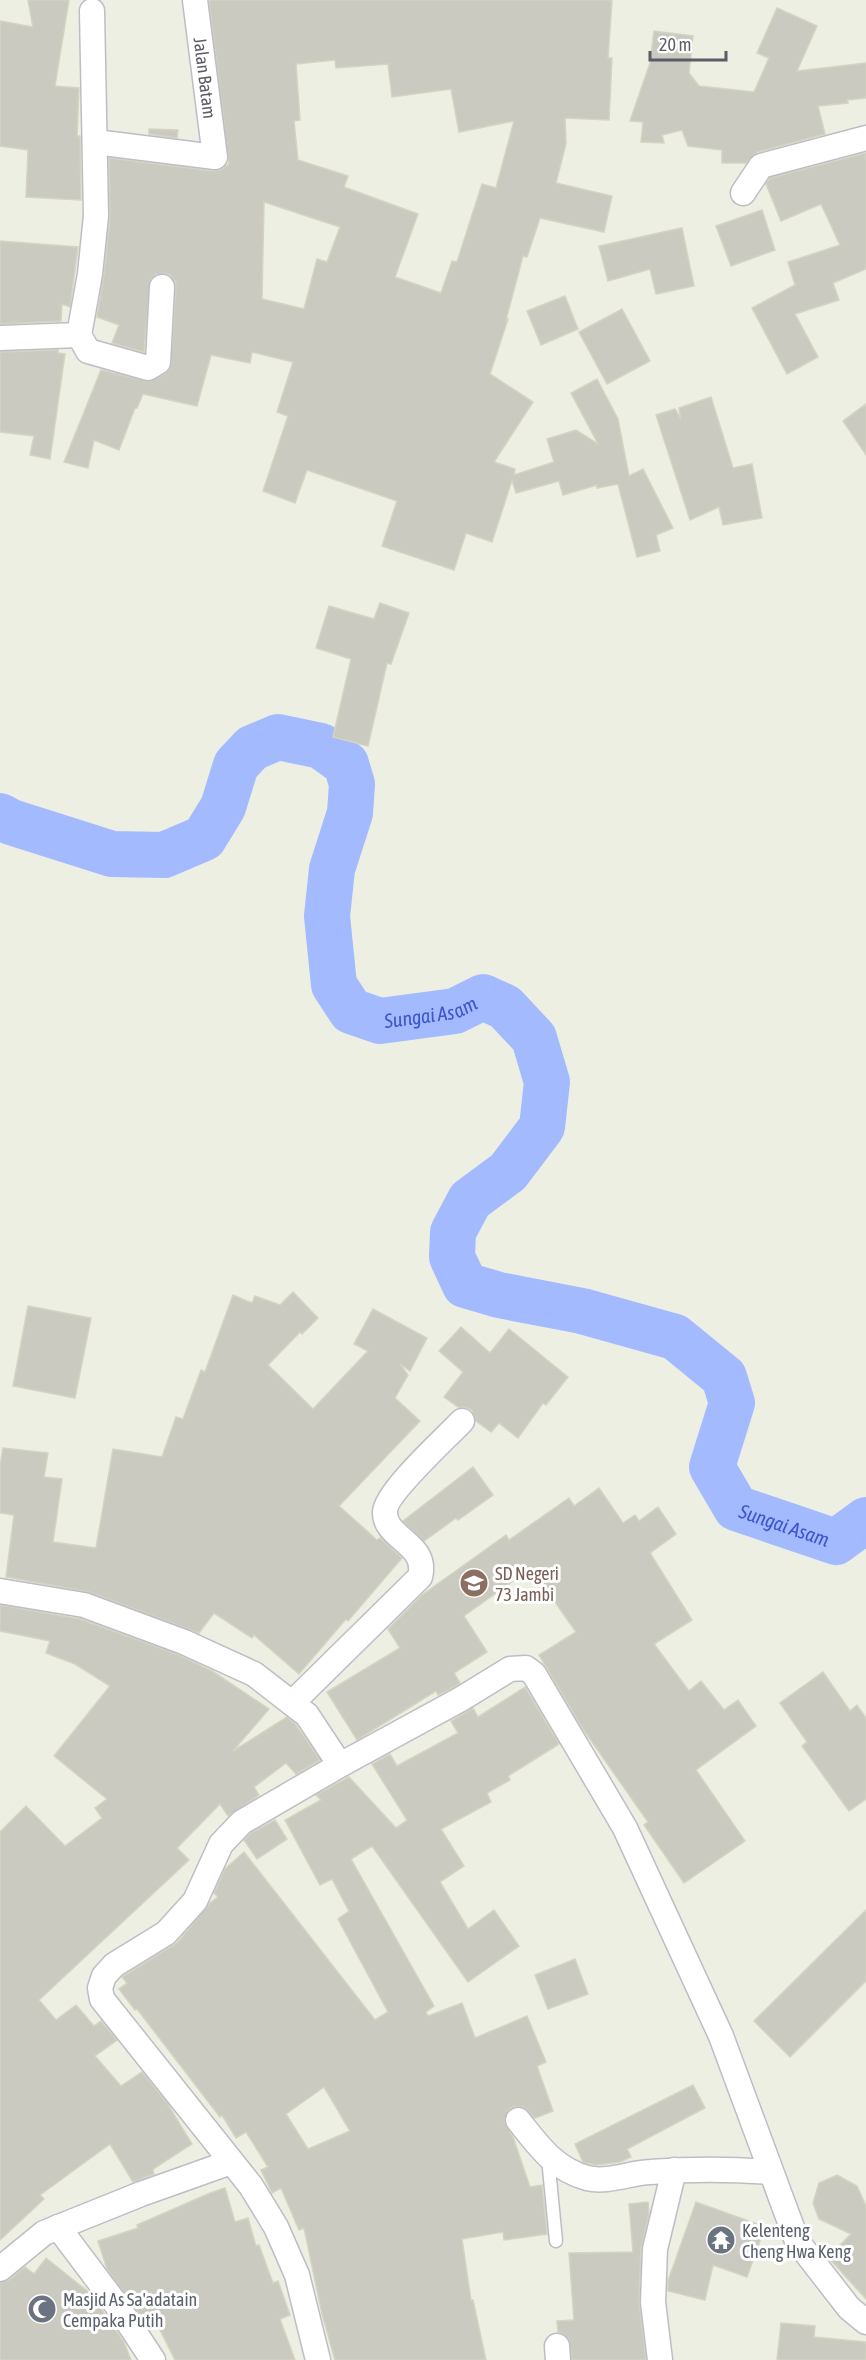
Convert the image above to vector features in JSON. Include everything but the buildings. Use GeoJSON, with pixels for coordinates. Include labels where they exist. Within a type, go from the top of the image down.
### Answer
{"type":"FeatureCollection","features":[{"type":"Feature","properties":{"kind":"street","name":"Jalan Batam"},"geometry":{"type":"LineString","coordinates":[[95,142],[215,157],[195,0]]}},
{"type":"Feature","properties":{"kind":"street"},"geometry":{"type":"LineString","coordinates":[[93,11],[96,216],[90,274],[79,335],[88,351],[148,368],[158,362],[162,286]]}},
{"type":"Feature","properties":{"kind":"street"},"geometry":{"type":"LineString","coordinates":[[742,193],[761,166],[866,138]]}},
{"type":"Feature","properties":{"kind":"street"},"geometry":{"type":"LineString","coordinates":[[0,338],[79,335]]}},
{"type":"Feature","properties":{"kind":"street"},"geometry":{"type":"LineString","coordinates":[[292,1703],[420,1577],[422,1564],[419,1555],[391,1527],[386,1516],[386,1508],[394,1491],[462,1421]]}},
{"type":"Feature","properties":{"kind":"street"},"geometry":{"type":"LineString","coordinates":[[0,1591],[84,1605],[184,1642],[254,1674],[307,1715],[340,1765]]}},
{"type":"Feature","properties":{"kind":"street"},"geometry":{"type":"LineString","coordinates":[[318,2360],[297,2275],[276,2227],[251,2186],[102,2000],[100,1988],[104,1976],[114,1965],[166,1934],[195,1901],[221,1844],[242,1822],[510,1669],[526,1668],[534,1674],[625,1828],[721,2036],[797,2241],[849,2308],[866,2322]]}},
{"type":"Feature","properties":{"kind":"street"},"geometry":{"type":"LineString","coordinates":[[518,2120],[548,2158],[586,2177],[604,2181],[630,2173],[674,2170],[718,2168],[770,2172]]}},
{"type":"Feature","properties":{"kind":"street"},"geometry":{"type":"LineString","coordinates":[[1,2267],[44,2233],[141,2194],[231,2162]]}},
{"type":"Feature","properties":{"kind":"street"},"geometry":{"type":"LineString","coordinates":[[660,2360],[653,2302],[656,2249],[674,2170]]}},
{"type":"Feature","properties":{"kind":"street"},"geometry":{"type":"LineString","coordinates":[[58,2227],[116,2304],[153,2360]]}},
{"type":"Feature","properties":{"kind":"lane"},"geometry":{"type":"LineString","coordinates":[[548,2158],[556,2241]]}},
{"type":"Feature","properties":{"kind":"waterway","name":"Sungai Asam"},"geometry":{"type":"LineString","coordinates":[[0,816],[11,822],[112,854],[164,855],[204,838],[223,807],[236,765],[252,748],[278,737],[321,746],[346,764],[352,784],[350,813],[332,869],[327,916],[334,985],[351,1011],[380,1021],[455,1011],[483,997],[505,1007],[534,1038],[547,1082],[542,1127],[508,1172],[470,1200],[453,1232],[452,1257],[465,1285],[499,1295],[582,1311],[675,1337],[724,1377],[732,1403],[712,1467],[736,1508],[836,1542],[866,1520]]}},
{"type":"Feature","properties":{"kind":"place","name":"SD Negeri 73 Jambi"},"geometry":{"type":"Point","coordinates":[474,1583]}},
{"type":"Feature","properties":{"kind":"place","name":"Kelenteng Cheng Hwa Keng"},"geometry":{"type":"Point","coordinates":[721,2240]}},
{"type":"Feature","properties":{"kind":"place","name":"Masjid As Sa'adatain Cempaka Putih"},"geometry":{"type":"Point","coordinates":[42,2309]}}]}
